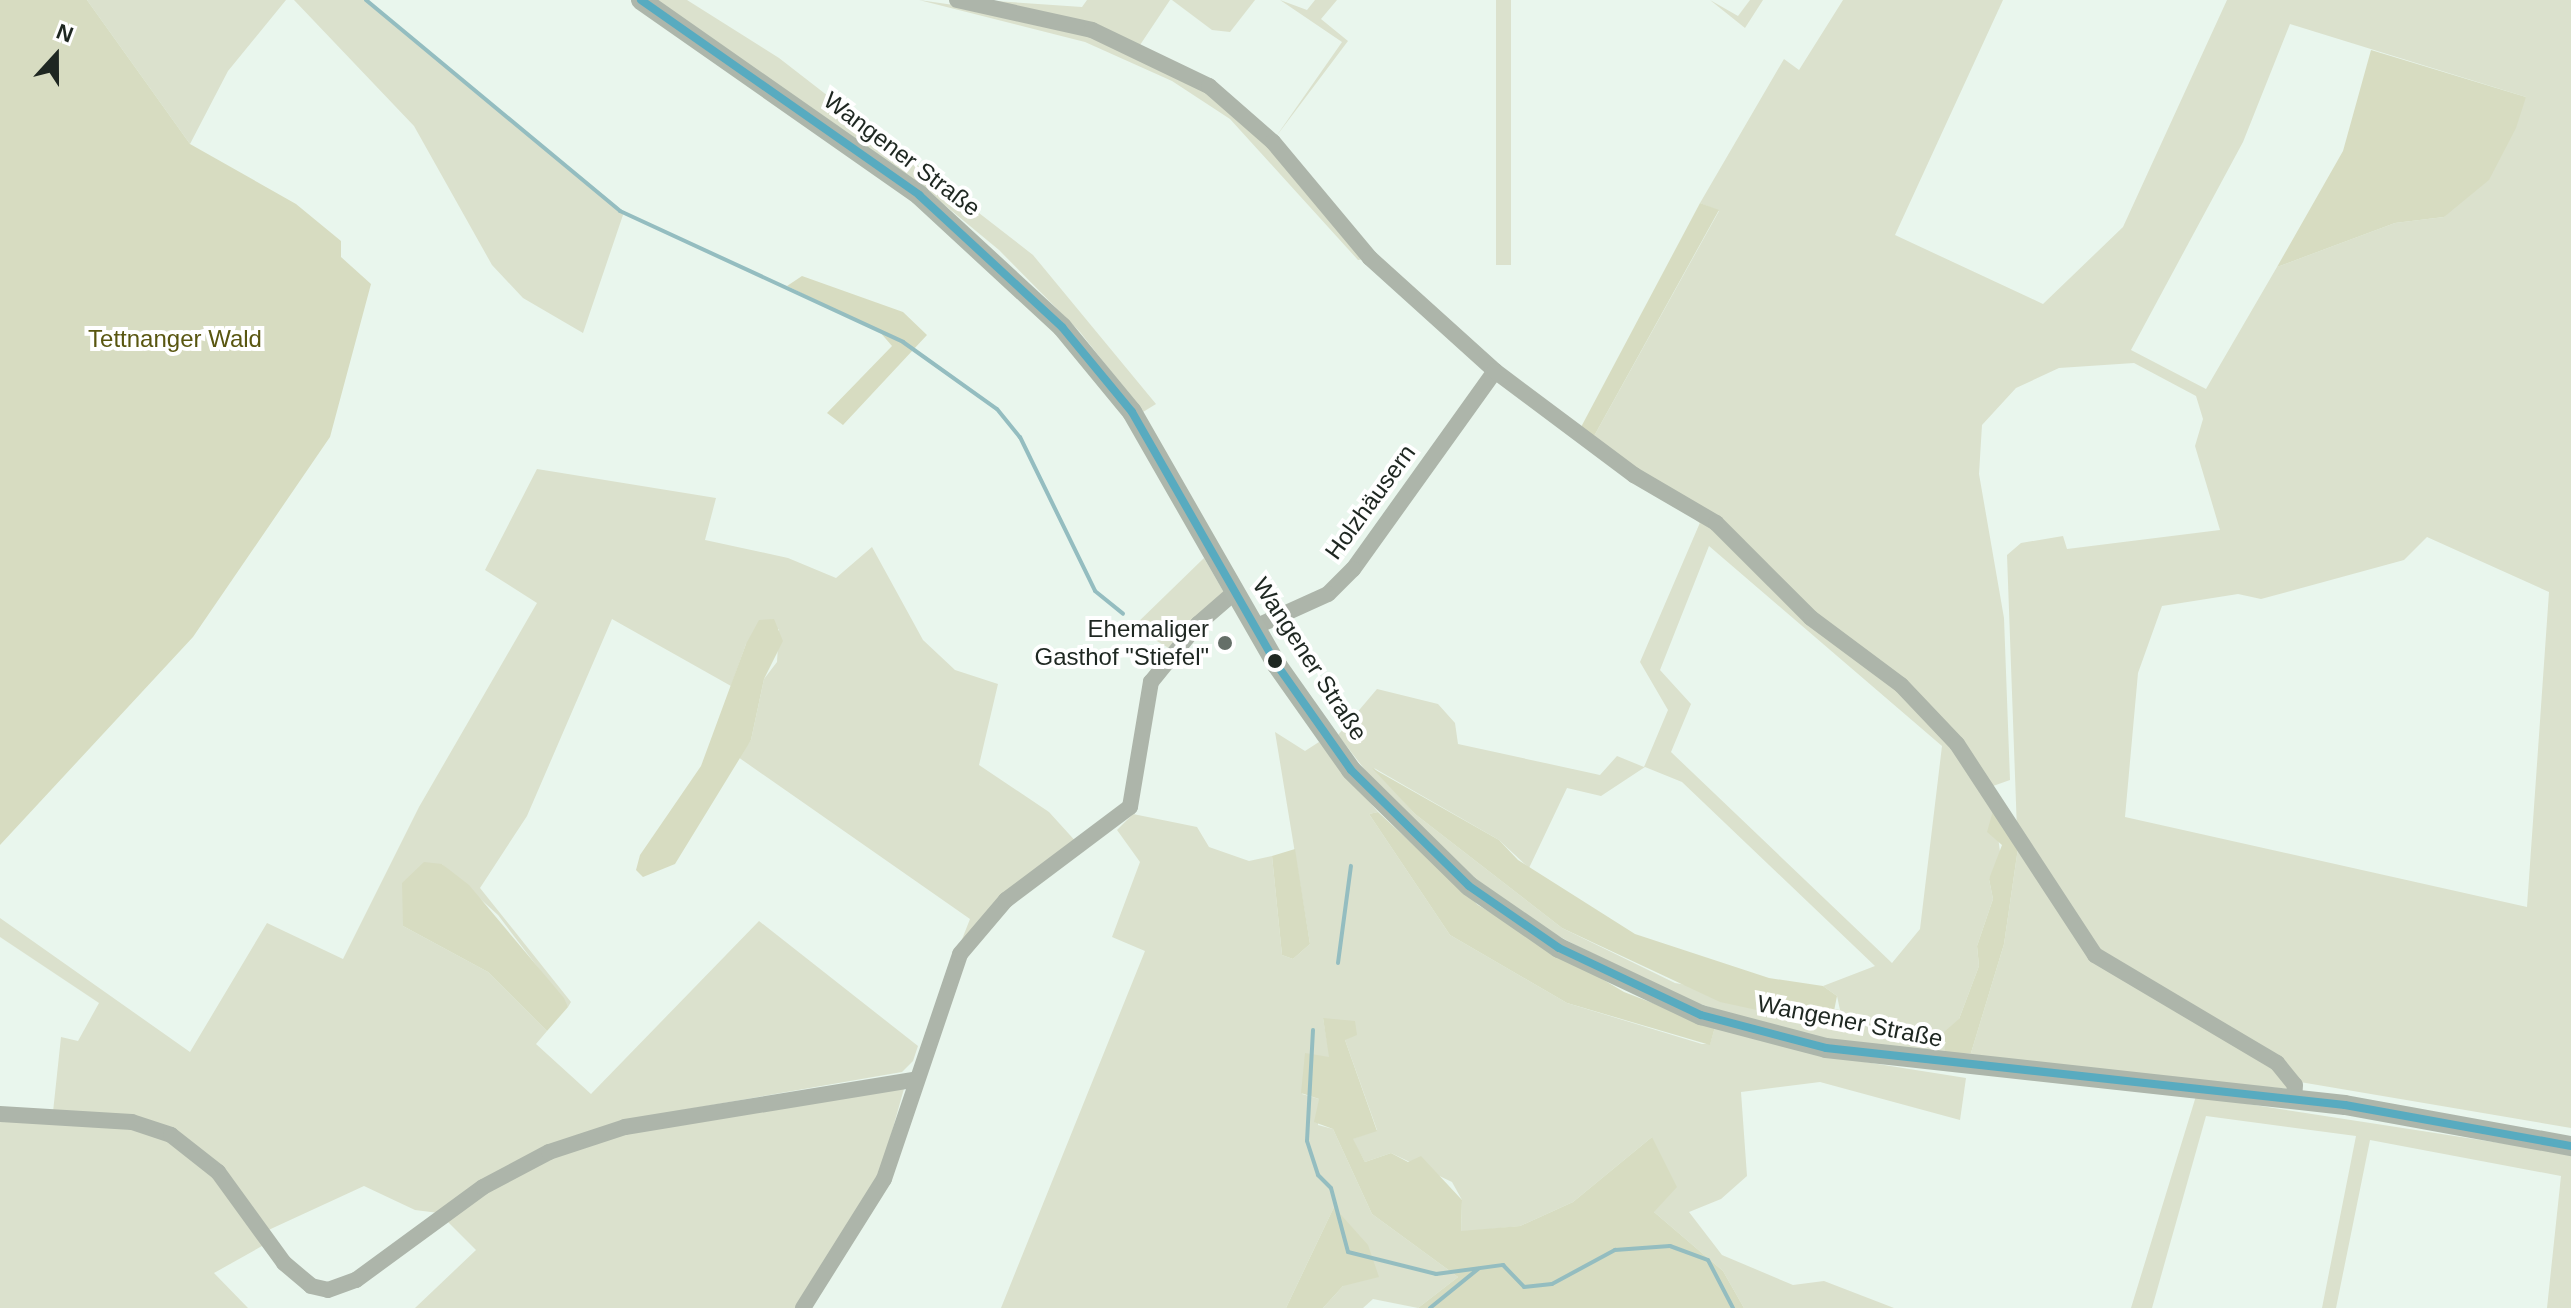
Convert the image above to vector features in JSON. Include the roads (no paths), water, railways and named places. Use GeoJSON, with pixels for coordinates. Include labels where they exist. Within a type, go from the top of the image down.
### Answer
{"type":"FeatureCollection","features":[{"type":"Feature","properties":{"kind":"main road","name":"Wangener Straße"},"geometry":{"type":"LineString","coordinates":[[641,0],[884,169],[1015,279],[1132,412],[1255,627],[1351,770],[1436,856],[1510,916],[1635,988],[1731,1024],[1853,1053],[2294,1099],[2571,1146]]}},
{"type":"Feature","properties":{"kind":"street"},"geometry":{"type":"LineString","coordinates":[[957,0],[1061,20],[1183,69],[1233,102],[1273,142],[1370,258],[1495,371],[1634,475],[1716,523],[1811,618],[1901,685],[1957,744],[2095,955],[2277,1063],[2295,1085],[2294,1099]]}},
{"type":"Feature","properties":{"kind":"street","name":"Holzhäusern"},"geometry":{"type":"LineString","coordinates":[[1255,627],[1328,594],[1346,577],[1495,371]]}},
{"type":"Feature","properties":{"kind":"street"},"geometry":{"type":"LineString","coordinates":[[803,1308],[871,1207],[949,976],[982,922],[1108,827],[1138,789],[1151,682],[1190,632],[1235,592]]}},
{"type":"Feature","properties":{"kind":"street"},"geometry":{"type":"LineString","coordinates":[[0,1114],[132,1122],[171,1135],[218,1172],[296,1275],[320,1290],[337,1288],[483,1187],[549,1152],[625,1127],[913,1080]]}},
{"type":"Feature","properties":{"kind":"waterway"},"geometry":{"type":"LineString","coordinates":[[366,0],[620,211],[903,342],[997,409],[1020,437],[1095,591],[1123,614]]}},
{"type":"Feature","properties":{"kind":"waterway"},"geometry":{"type":"LineString","coordinates":[[1338,963],[1351,866]]}},
{"type":"Feature","properties":{"kind":"waterway"},"geometry":{"type":"LineString","coordinates":[[1313,1030],[1307,1141],[1318,1175],[1331,1188],[1348,1252],[1436,1274],[1503,1265],[1524,1287],[1552,1284],[1615,1250],[1670,1246],[1708,1260],[1733,1308]]}},
{"type":"Feature","properties":{"kind":"waterway"},"geometry":{"type":"LineString","coordinates":[[1430,1308],[1478,1269]]}},
{"type":"Feature","properties":{"kind":"place","name":"Ehemaliger Gasthof \"Stiefel\""},"geometry":{"type":"Point","coordinates":[1225,643]}},
{"type":"Feature","properties":{"kind":"park label","name":"Tettnanger Wald"},"geometry":{"type":"Point","coordinates":[175,339]}}]}
